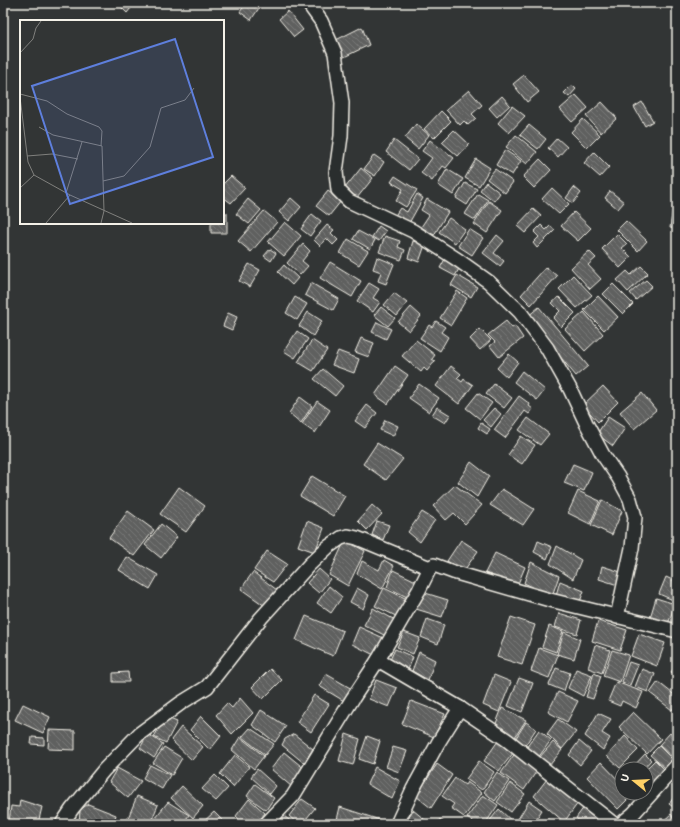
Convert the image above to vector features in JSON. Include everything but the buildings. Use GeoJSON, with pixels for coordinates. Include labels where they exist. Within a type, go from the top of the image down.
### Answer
{"type":"FeatureCollection","features":[{"type":"Feature","properties":{"kind":"street"},"geometry":{"type":"LineString","coordinates":[[308,3],[321,21],[335,53],[342,103],[341,136],[336,172],[338,190],[349,201],[413,232],[458,260],[489,282],[520,312],[547,348],[570,389],[603,455],[618,477],[630,499],[635,517],[632,548],[617,617]]}},
{"type":"Feature","properties":{"kind":"street"},"geometry":{"type":"LineString","coordinates":[[62,824],[72,809],[104,770],[139,734],[181,703],[207,687],[261,618],[309,565],[328,547],[341,538],[348,536],[357,538],[430,568]]}},
{"type":"Feature","properties":{"kind":"street"},"geometry":{"type":"LineString","coordinates":[[266,824],[292,796],[378,660],[419,590],[430,568],[434,565],[542,598],[677,631]]}},
{"type":"Feature","properties":{"kind":"street"},"geometry":{"type":"LineString","coordinates":[[378,660],[460,708],[507,740],[614,824]]}},
{"type":"Feature","properties":{"kind":"street"},"geometry":{"type":"LineString","coordinates":[[397,824],[413,788],[438,743],[460,708]]}},
{"type":"Feature","properties":{"kind":"street"},"geometry":{"type":"LineString","coordinates":[[622,824],[636,819],[677,765]]}}]}
